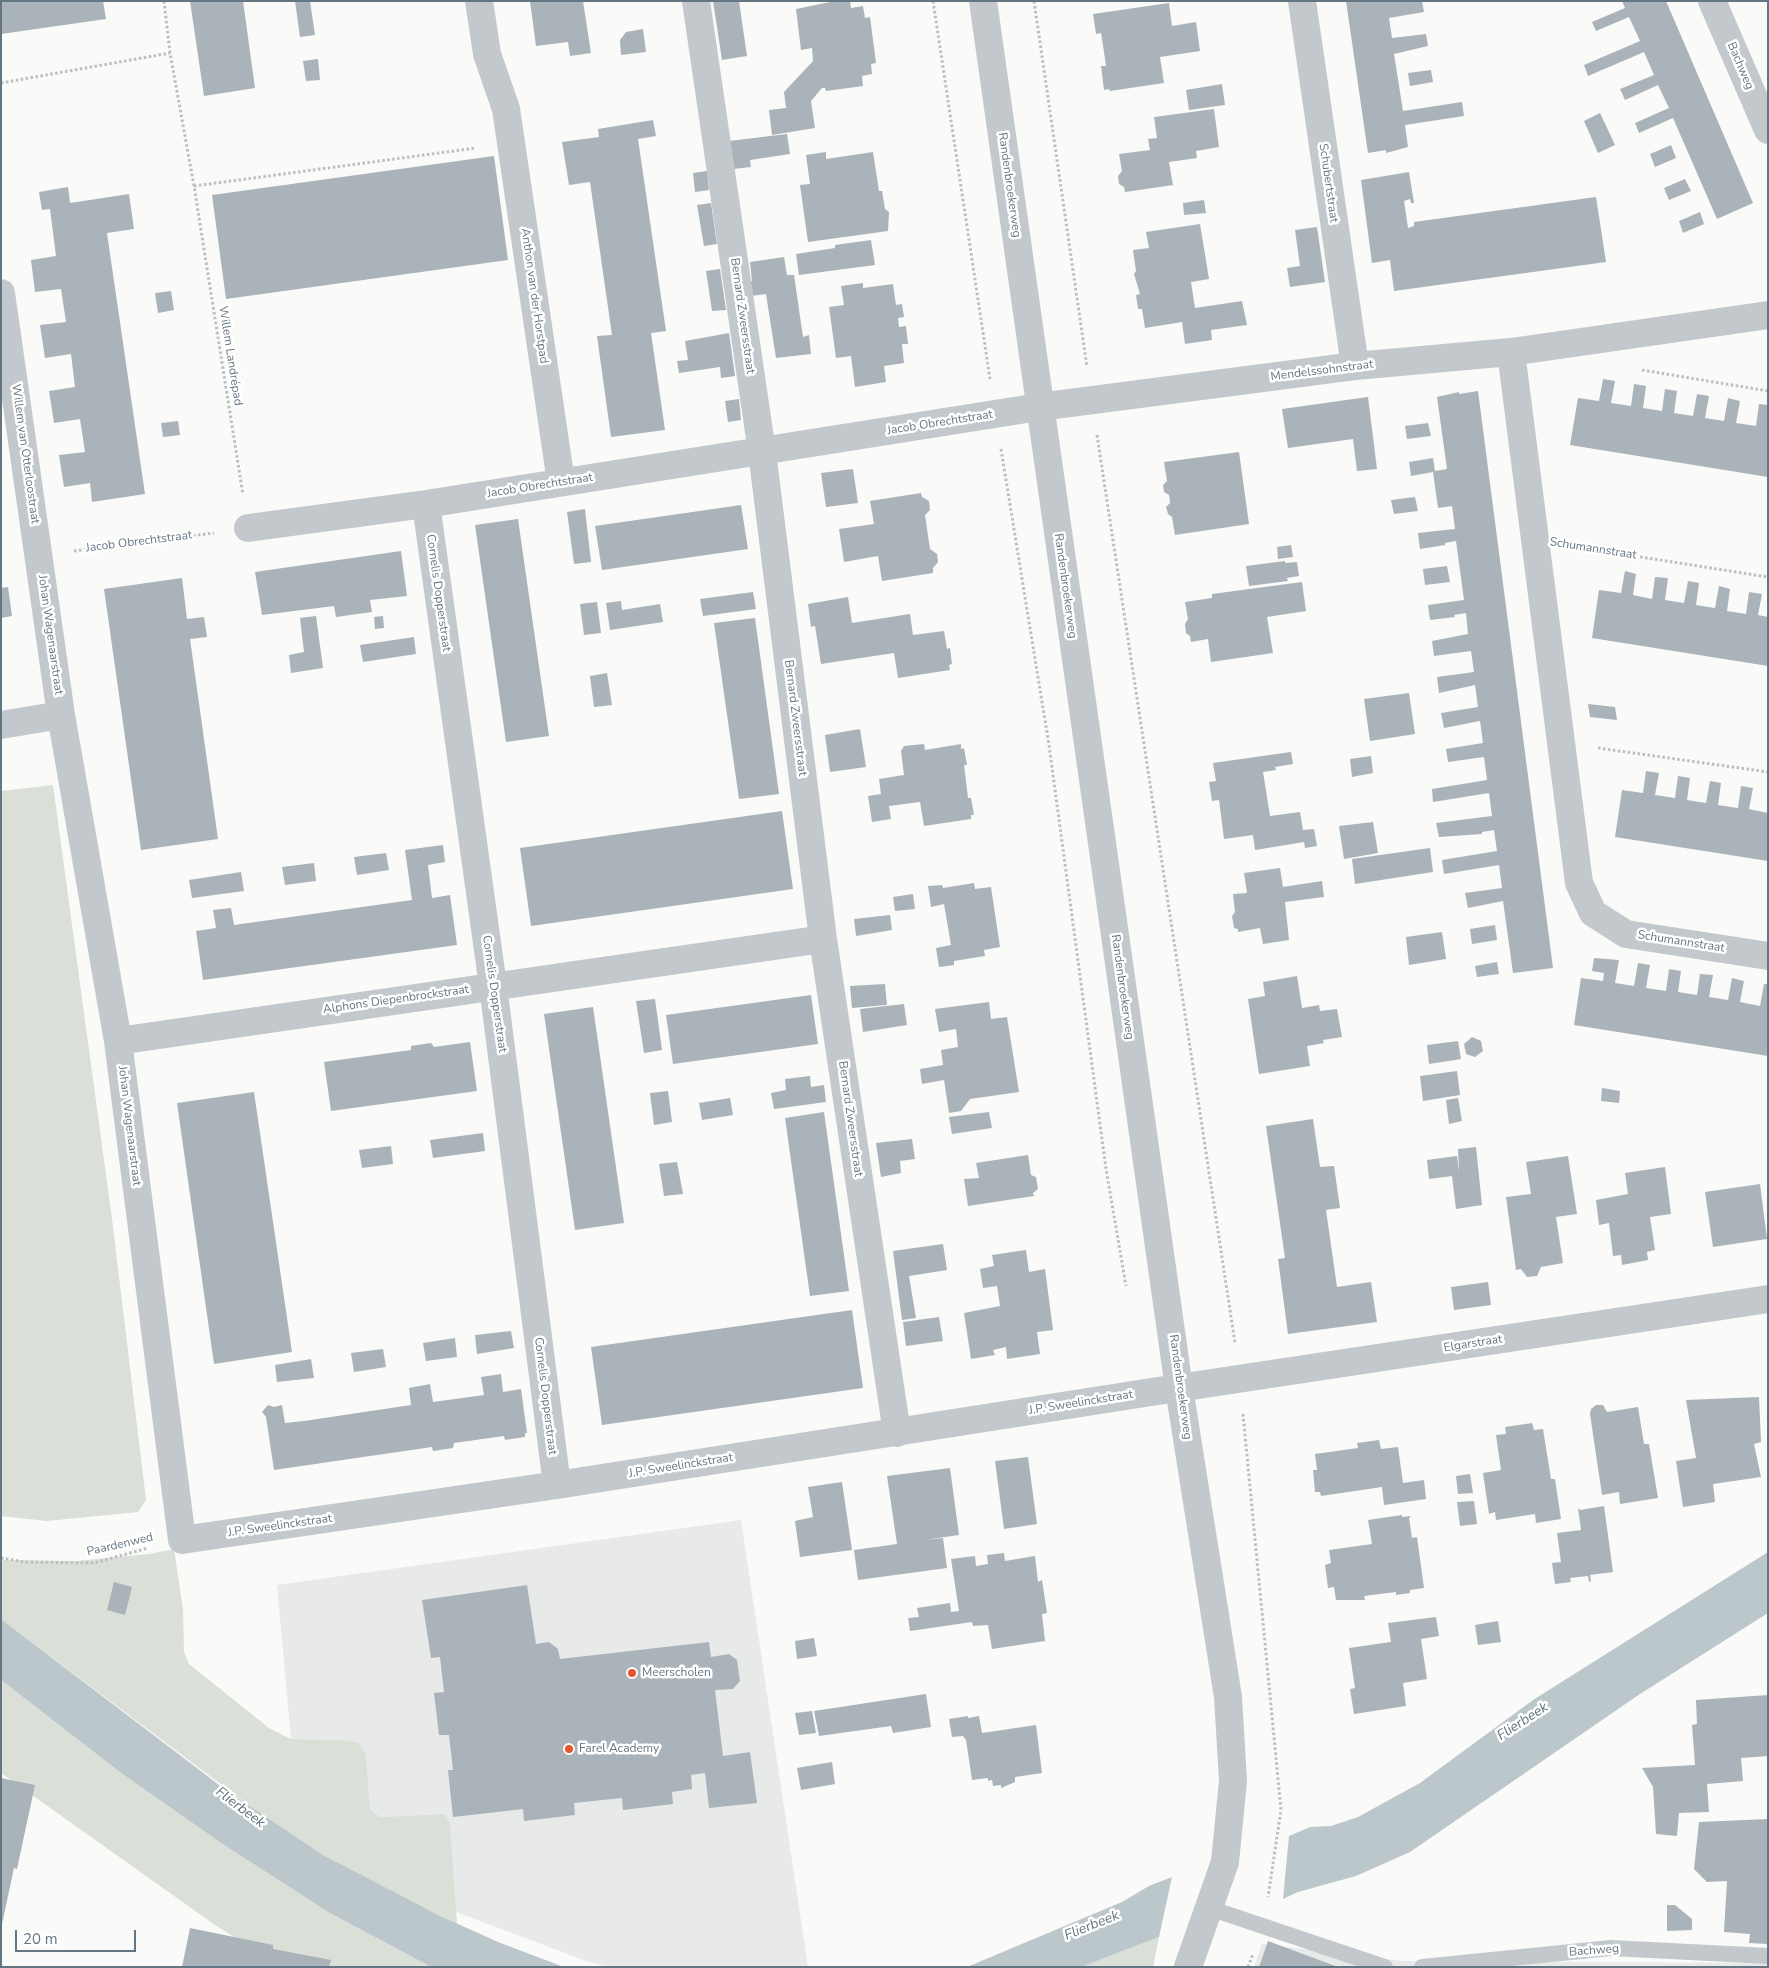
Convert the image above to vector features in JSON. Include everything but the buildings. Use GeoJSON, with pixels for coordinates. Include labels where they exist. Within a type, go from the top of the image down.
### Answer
{"type":"FeatureCollection","features":[{"type":"Feature","properties":{"kind":"street","name":"Anthon van der Horstpad"},"geometry":{"type":"LineString","coordinates":[[479,1],[488,54],[506,109],[561,482]]}},
{"type":"Feature","properties":{"kind":"street","name":"Bernard Zweersstraat"},"geometry":{"type":"LineString","coordinates":[[696,1],[762,452],[823,939],[897,1434]]}},
{"type":"Feature","properties":{"kind":"street","name":"Randenbroekerweg"},"geometry":{"type":"LineString","coordinates":[[983,1],[1179,1388],[1228,1697],[1233,1781],[1226,1862],[1188,1967]]}},
{"type":"Feature","properties":{"kind":"street","name":"Schubertstraat"},"geometry":{"type":"LineString","coordinates":[[1302,1],[1355,366]]}},
{"type":"Feature","properties":{"kind":"street","name":"Bachweg"},"geometry":{"type":"LineString","coordinates":[[1712,1],[1768,130]]}},
{"type":"Feature","properties":{"kind":"street","name":"Willem van Otterloostraat"},"geometry":{"type":"LineString","coordinates":[[1,293],[39,555]]}},
{"type":"Feature","properties":{"kind":"street","name":"Mendelssohnstraat"},"geometry":{"type":"LineString","coordinates":[[1039,406],[1092,401],[1355,366],[1511,352],[1768,315]]}},
{"type":"Feature","properties":{"kind":"street","name":"Schumannstraat"},"geometry":{"type":"LineString","coordinates":[[1511,352],[1579,883],[1593,913],[1626,934],[1768,956]]}},
{"type":"Feature","properties":{"kind":"street","name":"Jacob Obrechtstraat"},"geometry":{"type":"LineString","coordinates":[[248,528],[426,504],[762,452],[1039,406]]}},
{"type":"Feature","properties":{"kind":"street","name":"Cornelis Dopperstraat"},"geometry":{"type":"LineString","coordinates":[[426,504],[493,986],[557,1485]]}},
{"type":"Feature","properties":{"kind":"street","name":"Johan Wagenaarstraat"},"geometry":{"type":"LineString","coordinates":[[39,555],[61,715],[118,1041],[182,1540]]}},
{"type":"Feature","properties":{"kind":"street"},"geometry":{"type":"LineString","coordinates":[[1,724],[61,715]]}},
{"type":"Feature","properties":{"kind":"street","name":"Alphons Diepenbrockstraat"},"geometry":{"type":"LineString","coordinates":[[118,1041],[823,939]]}},
{"type":"Feature","properties":{"kind":"street","name":"Elgarstraat"},"geometry":{"type":"LineString","coordinates":[[1179,1388],[1768,1299]]}},
{"type":"Feature","properties":{"kind":"street","name":"J.P. Sweelinckstraat"},"geometry":{"type":"LineString","coordinates":[[182,1540],[897,1434],[1179,1388]]}},
{"type":"Feature","properties":{"kind":"lane"},"geometry":{"type":"LineString","coordinates":[[1209,1908],[1385,1967]]}},
{"type":"Feature","properties":{"kind":"lane","name":"Bachweg"},"geometry":{"type":"LineString","coordinates":[[1422,1967],[1611,1948],[1768,1956]]}},
{"type":"Feature","properties":{"kind":"path","name":"Willem Landrépad"},"geometry":{"type":"LineString","coordinates":[[164,1],[170,53],[194,186],[248,528]]}},
{"type":"Feature","properties":{"kind":"path"},"geometry":{"type":"LineString","coordinates":[[933,1],[996,414],[1050,745],[1106,1169],[1128,1296]]}},
{"type":"Feature","properties":{"kind":"path"},"geometry":{"type":"LineString","coordinates":[[1034,1],[1092,401],[1240,1379]]}},
{"type":"Feature","properties":{"kind":"path"},"geometry":{"type":"LineString","coordinates":[[1,82],[170,53]]}},
{"type":"Feature","properties":{"kind":"path"},"geometry":{"type":"LineString","coordinates":[[194,186],[511,143]]}},
{"type":"Feature","properties":{"kind":"path"},"geometry":{"type":"LineString","coordinates":[[1636,369],[1768,391]]}},
{"type":"Feature","properties":{"kind":"path","name":"Jacob Obrechtstraat"},"geometry":{"type":"LineString","coordinates":[[39,555],[248,528]]}},
{"type":"Feature","properties":{"kind":"path","name":"Schumannstraat"},"geometry":{"type":"LineString","coordinates":[[1536,540],[1768,577]]}},
{"type":"Feature","properties":{"kind":"path"},"geometry":{"type":"LineString","coordinates":[[1562,743],[1768,772]]}},
{"type":"Feature","properties":{"kind":"path","name":"Paardenwed"},"geometry":{"type":"LineString","coordinates":[[1,1558],[25,1562],[94,1562],[182,1540]]}},
{"type":"Feature","properties":{"kind":"shaded area"},"geometry":{"type":"Polygon","coordinates":[[[53,785],[112,1219],[146,1500],[138,1512],[47,1521],[1,1516],[1,791],[53,785]]]}},
{"type":"Feature","properties":{"kind":"shaded area","name":"Farel Academy"},"geometry":{"type":"Polygon","coordinates":[[[741,1520],[808,1967],[608,1967],[589,1962],[456,1912],[450,1824],[445,1814],[380,1817],[370,1809],[366,1755],[344,1740],[291,1739],[277,1585],[741,1520]]]}},
{"type":"Feature","properties":{"kind":"shaded area"},"geometry":{"type":"Polygon","coordinates":[[[174,1549],[183,1609],[184,1652],[189,1664],[269,1728],[291,1739],[344,1740],[359,1743],[366,1755],[370,1809],[380,1817],[445,1814],[450,1823],[457,1924],[384,1889],[323,1855],[271,1822],[1,1619],[1,1560],[76,1561],[150,1554],[174,1549]]]}},
{"type":"Feature","properties":{"kind":"shaded area"},"geometry":{"type":"Polygon","coordinates":[[[1,1680],[121,1773],[221,1843],[328,1912],[431,1967],[281,1967],[215,1925],[1,1773],[1,1680]]]}},
{"type":"Feature","properties":{"kind":"shaded area"},"geometry":{"type":"Polygon","coordinates":[[[1159,1937],[1153,1967],[1081,1967],[1159,1937]]]}},
{"type":"Feature","properties":{"kind":"shaded area"},"geometry":{"type":"Polygon","coordinates":[[[1262,1944],[1402,1961],[1768,1963],[1768,1967],[1254,1967],[1262,1944]]]}},
{"type":"Feature","properties":{"kind":"water","name":"Flierbeek"},"geometry":{"type":"Polygon","coordinates":[[[1768,1552],[1768,1613],[1640,1694],[1410,1852],[1356,1876],[1298,1892],[1283,1899],[1289,1836],[1310,1827],[1331,1826],[1358,1817],[1420,1783],[1533,1700],[1768,1552]]]}},
{"type":"Feature","properties":{"kind":"water","name":"Flierbeek"},"geometry":{"type":"Polygon","coordinates":[[[1,1619],[227,1791],[323,1855],[438,1915],[498,1942],[564,1967],[431,1967],[328,1912],[221,1843],[121,1773],[1,1680],[1,1619]]]}},
{"type":"Feature","properties":{"kind":"water","name":"Flierbeek"},"geometry":{"type":"Polygon","coordinates":[[[1172,1877],[1159,1937],[1081,1967],[967,1967],[1122,1902],[1149,1886],[1172,1877]]]}},
{"type":"Feature","properties":{"kind":"place","name":"Meerscholen"},"geometry":{"type":"Point","coordinates":[632,1673]}},
{"type":"Feature","properties":{"kind":"place","name":"Farel Academy"},"geometry":{"type":"Point","coordinates":[569,1749]}}]}
